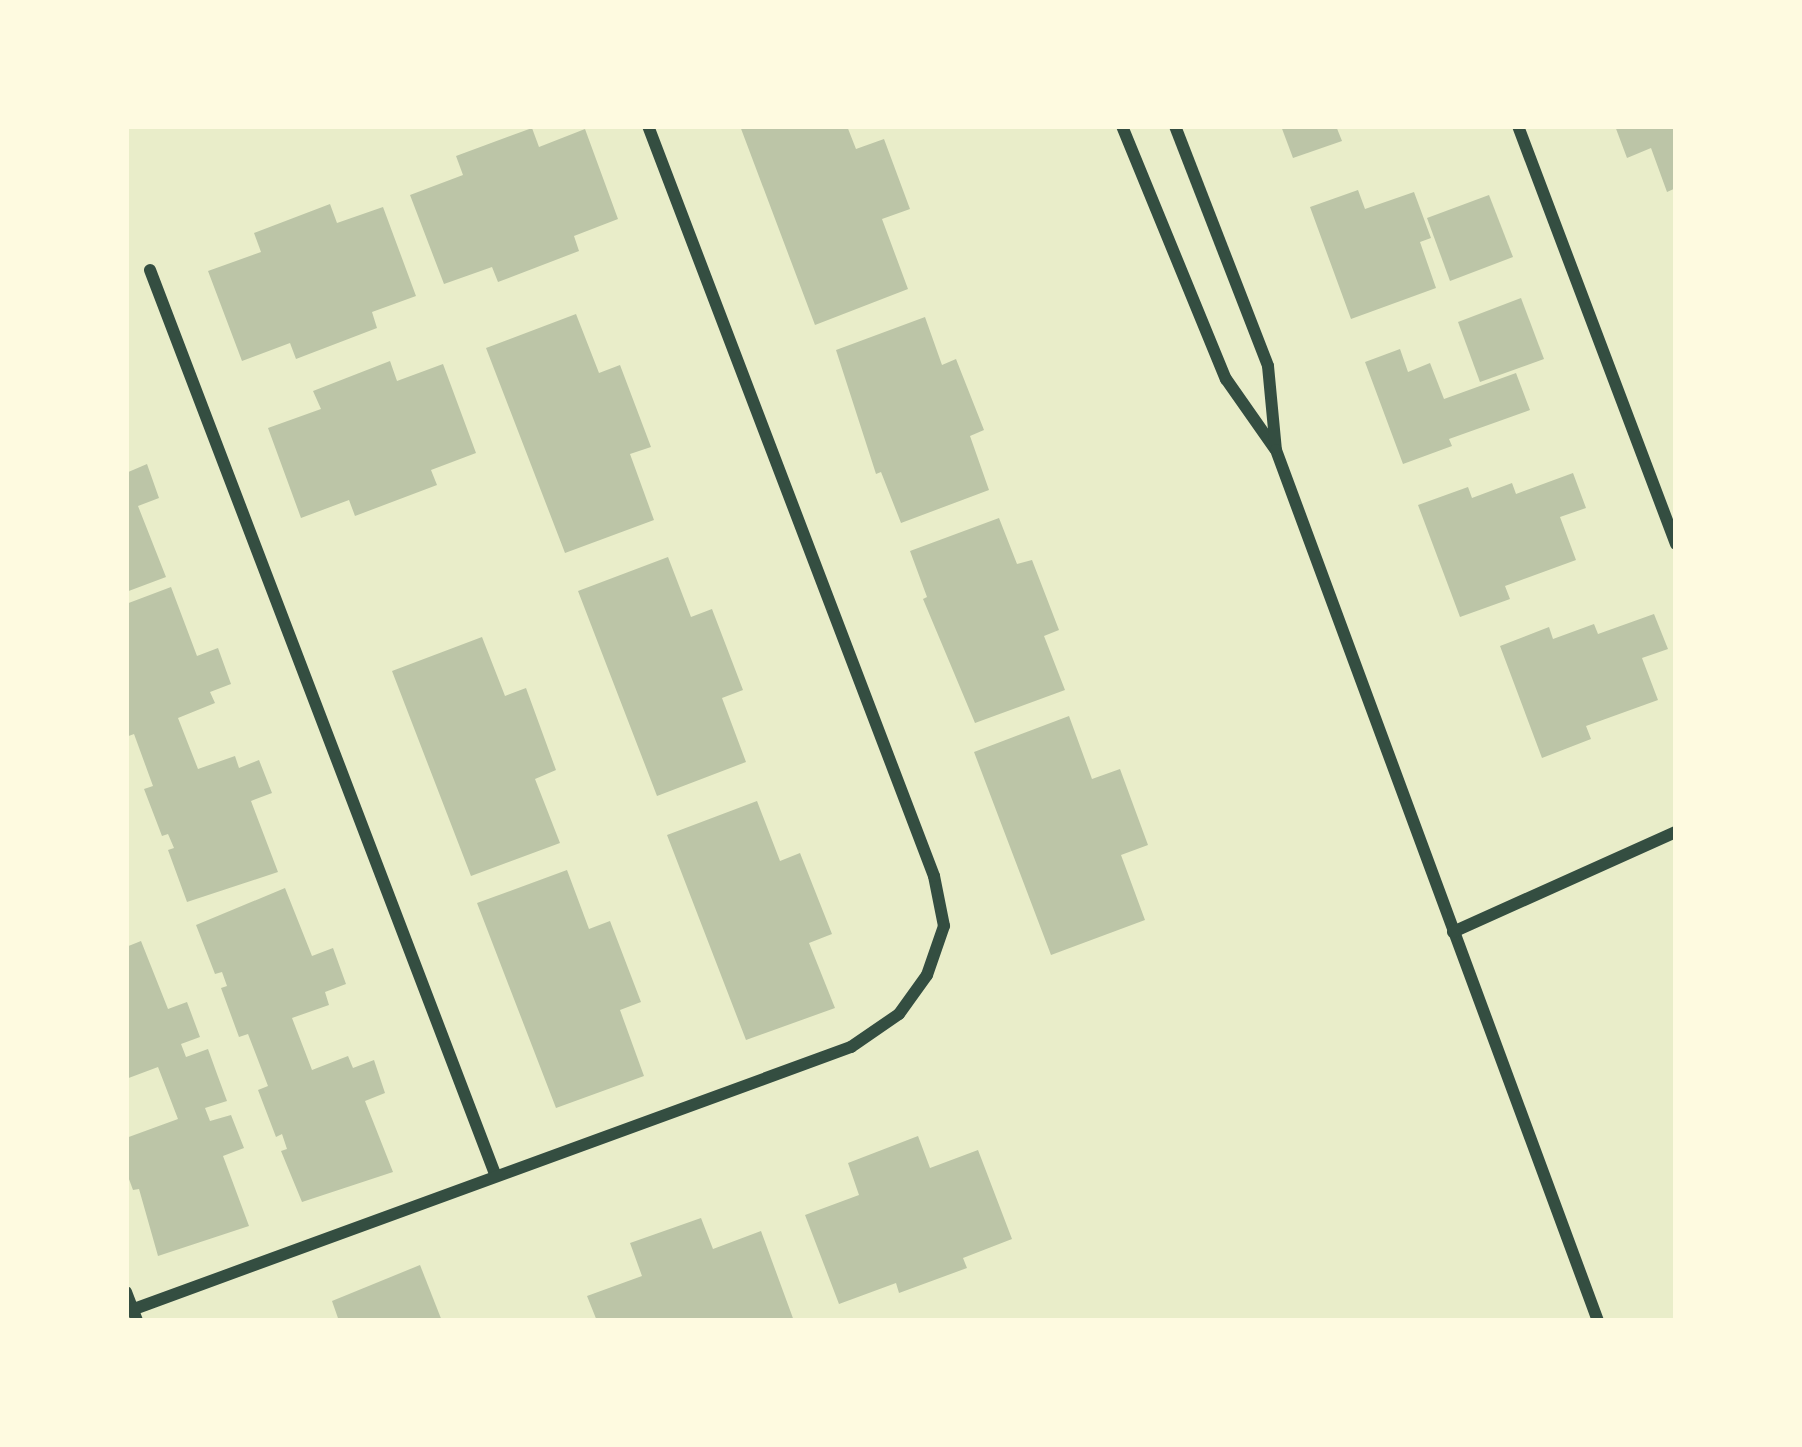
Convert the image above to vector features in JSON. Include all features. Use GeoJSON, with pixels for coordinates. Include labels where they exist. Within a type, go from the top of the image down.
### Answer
{"type":"FeatureCollection","features":[{"type":"Feature","properties":{"kind":"street"},"geometry":{"type":"LineString","coordinates":[[126,1292],[132,1314],[495,1174],[851,1046],[899,1014],[927,975],[944,926],[934,876],[648,126]]}},
{"type":"Feature","properties":{"kind":"street"},"geometry":{"type":"LineString","coordinates":[[1121,126],[1226,380],[1276,450]]}},
{"type":"Feature","properties":{"kind":"street"},"geometry":{"type":"LineString","coordinates":[[1175,126],[1268,366],[1276,450],[1598,1321]]}},
{"type":"Feature","properties":{"kind":"street"},"geometry":{"type":"LineString","coordinates":[[1518,126],[1676,544]]}},
{"type":"Feature","properties":{"kind":"street"},"geometry":{"type":"LineString","coordinates":[[150,270],[495,1174]]}},
{"type":"Feature","properties":{"kind":"street"},"geometry":{"type":"LineString","coordinates":[[1453,932],[1676,832]]}},
{"type":"Feature","properties":{"kind":"building"},"geometry":{"type":"Polygon","coordinates":[[[740,126],[847,126],[856,149],[884,139],[910,209],[882,219],[908,289],[815,325],[740,126]]]}},
{"type":"Feature","properties":{"kind":"building"},"geometry":{"type":"Polygon","coordinates":[[[1281,126],[1336,126],[1342,141],[1293,158],[1281,126]]]}},
{"type":"Feature","properties":{"kind":"building"},"geometry":{"type":"Polygon","coordinates":[[[1615,126],[1676,126],[1676,188],[1667,192],[1651,148],[1627,158],[1615,126]]]}},
{"type":"Feature","properties":{"kind":"building"},"geometry":{"type":"Polygon","coordinates":[[[532,128],[539,147],[585,129],[618,219],[574,236],[579,251],[498,282],[492,267],[444,284],[410,195],[463,175],[456,156],[532,128]]]}},
{"type":"Feature","properties":{"kind":"building"},"geometry":{"type":"Polygon","coordinates":[[[1358,190],[1365,209],[1414,192],[1431,238],[1420,242],[1436,288],[1351,319],[1310,207],[1358,190]]]}},
{"type":"Feature","properties":{"kind":"building"},"geometry":{"type":"Polygon","coordinates":[[[1489,195],[1513,257],[1450,281],[1427,218],[1489,195]]]}},
{"type":"Feature","properties":{"kind":"building"},"geometry":{"type":"Polygon","coordinates":[[[330,204],[337,223],[383,207],[416,296],[372,312],[377,328],[296,359],[290,343],[242,361],[208,271],[261,252],[254,233],[330,204]]]}},
{"type":"Feature","properties":{"kind":"building"},"geometry":{"type":"Polygon","coordinates":[[[1521,298],[1544,359],[1480,382],[1458,322],[1521,298]]]}},
{"type":"Feature","properties":{"kind":"building"},"geometry":{"type":"Polygon","coordinates":[[[576,314],[599,373],[620,365],[651,447],[630,454],[654,520],[565,553],[486,348],[576,314]]]}},
{"type":"Feature","properties":{"kind":"building"},"geometry":{"type":"Polygon","coordinates":[[[925,317],[942,365],[956,359],[984,430],[970,436],[989,490],[901,523],[881,472],[876,474],[836,350],[925,317]]]}},
{"type":"Feature","properties":{"kind":"building"},"geometry":{"type":"Polygon","coordinates":[[[1400,349],[1408,372],[1430,363],[1444,399],[1516,373],[1530,410],[1449,439],[1452,446],[1403,464],[1365,362],[1400,349]]]}},
{"type":"Feature","properties":{"kind":"building"},"geometry":{"type":"Polygon","coordinates":[[[390,361],[397,381],[443,364],[476,453],[431,470],[437,485],[355,516],[349,500],[301,518],[268,428],[321,409],[313,391],[390,361]]]}},
{"type":"Feature","properties":{"kind":"building"},"geometry":{"type":"Polygon","coordinates":[[[147,464],[159,498],[138,506],[166,577],[126,592],[126,473],[147,464]]]}},
{"type":"Feature","properties":{"kind":"building"},"geometry":{"type":"Polygon","coordinates":[[[1573,473],[1586,508],[1560,517],[1576,560],[1505,586],[1510,599],[1460,617],[1418,505],[1468,487],[1472,498],[1512,483],[1516,494],[1573,473]]]}},
{"type":"Feature","properties":{"kind":"building"},"geometry":{"type":"Polygon","coordinates":[[[999,518],[1017,564],[1032,560],[1059,630],[1044,636],[1065,690],[975,723],[923,599],[927,597],[910,551],[999,518]]]}},
{"type":"Feature","properties":{"kind":"building"},"geometry":{"type":"Polygon","coordinates":[[[668,557],[691,617],[712,609],[743,690],[722,698],[746,762],[657,796],[578,591],[668,557]]]}},
{"type":"Feature","properties":{"kind":"building"},"geometry":{"type":"Polygon","coordinates":[[[171,587],[197,656],[218,648],[231,684],[210,692],[215,703],[178,718],[198,769],[235,756],[239,768],[259,760],[272,793],[251,801],[278,872],[187,902],[168,850],[174,848],[168,834],[162,836],[144,789],[153,786],[134,734],[126,737],[126,604],[171,587]]]}},
{"type":"Feature","properties":{"kind":"building"},"geometry":{"type":"Polygon","coordinates":[[[1654,614],[1668,649],[1642,658],[1658,700],[1586,726],[1591,739],[1542,758],[1500,646],[1549,627],[1553,639],[1594,624],[1598,634],[1654,614]]]}},
{"type":"Feature","properties":{"kind":"building"},"geometry":{"type":"Polygon","coordinates":[[[482,637],[505,696],[526,688],[556,770],[535,779],[560,843],[471,876],[392,671],[482,637]]]}},
{"type":"Feature","properties":{"kind":"building"},"geometry":{"type":"Polygon","coordinates":[[[1069,716],[1092,779],[1120,769],[1148,845],[1121,855],[1145,920],[1051,955],[974,752],[1069,716]]]}},
{"type":"Feature","properties":{"kind":"building"},"geometry":{"type":"Polygon","coordinates":[[[757,801],[780,861],[800,853],[832,934],[809,943],[835,1008],[746,1040],[667,835],[757,801]]]}},
{"type":"Feature","properties":{"kind":"building"},"geometry":{"type":"Polygon","coordinates":[[[567,870],[589,929],[610,921],[641,1002],[620,1010],[644,1076],[556,1108],[477,903],[567,870]]]}},
{"type":"Feature","properties":{"kind":"building"},"geometry":{"type":"Polygon","coordinates":[[[285,888],[312,956],[333,948],[346,984],[325,992],[329,1005],[292,1018],[312,1070],[348,1056],[353,1068],[374,1060],[385,1093],[365,1101],[393,1172],[302,1202],[281,1151],[287,1149],[282,1134],[276,1137],[258,1090],[268,1086],[248,1034],[239,1037],[221,988],[227,986],[222,972],[215,974],[196,925],[285,888]]]}},
{"type":"Feature","properties":{"kind":"building"},"geometry":{"type":"Polygon","coordinates":[[[141,941],[168,1009],[187,1002],[200,1037],[181,1044],[186,1057],[208,1049],[227,1101],[205,1108],[210,1121],[231,1115],[244,1148],[223,1156],[249,1226],[158,1256],[139,1189],[133,1190],[126,1171],[126,1138],[178,1119],[158,1067],[126,1079],[126,947],[141,941]]]}},
{"type":"Feature","properties":{"kind":"building"},"geometry":{"type":"Polygon","coordinates":[[[918,1136],[930,1168],[978,1150],[1012,1239],[963,1258],[967,1268],[899,1293],[896,1283],[839,1304],[805,1215],[859,1195],[848,1163],[918,1136]]]}},
{"type":"Feature","properties":{"kind":"building"},"geometry":{"type":"Polygon","coordinates":[[[701,1218],[713,1249],[761,1231],[794,1321],[597,1321],[587,1296],[642,1276],[630,1243],[701,1218]]]}},
{"type":"Feature","properties":{"kind":"building"},"geometry":{"type":"Polygon","coordinates":[[[420,1265],[442,1321],[339,1321],[332,1301],[420,1265]]]}}]}
